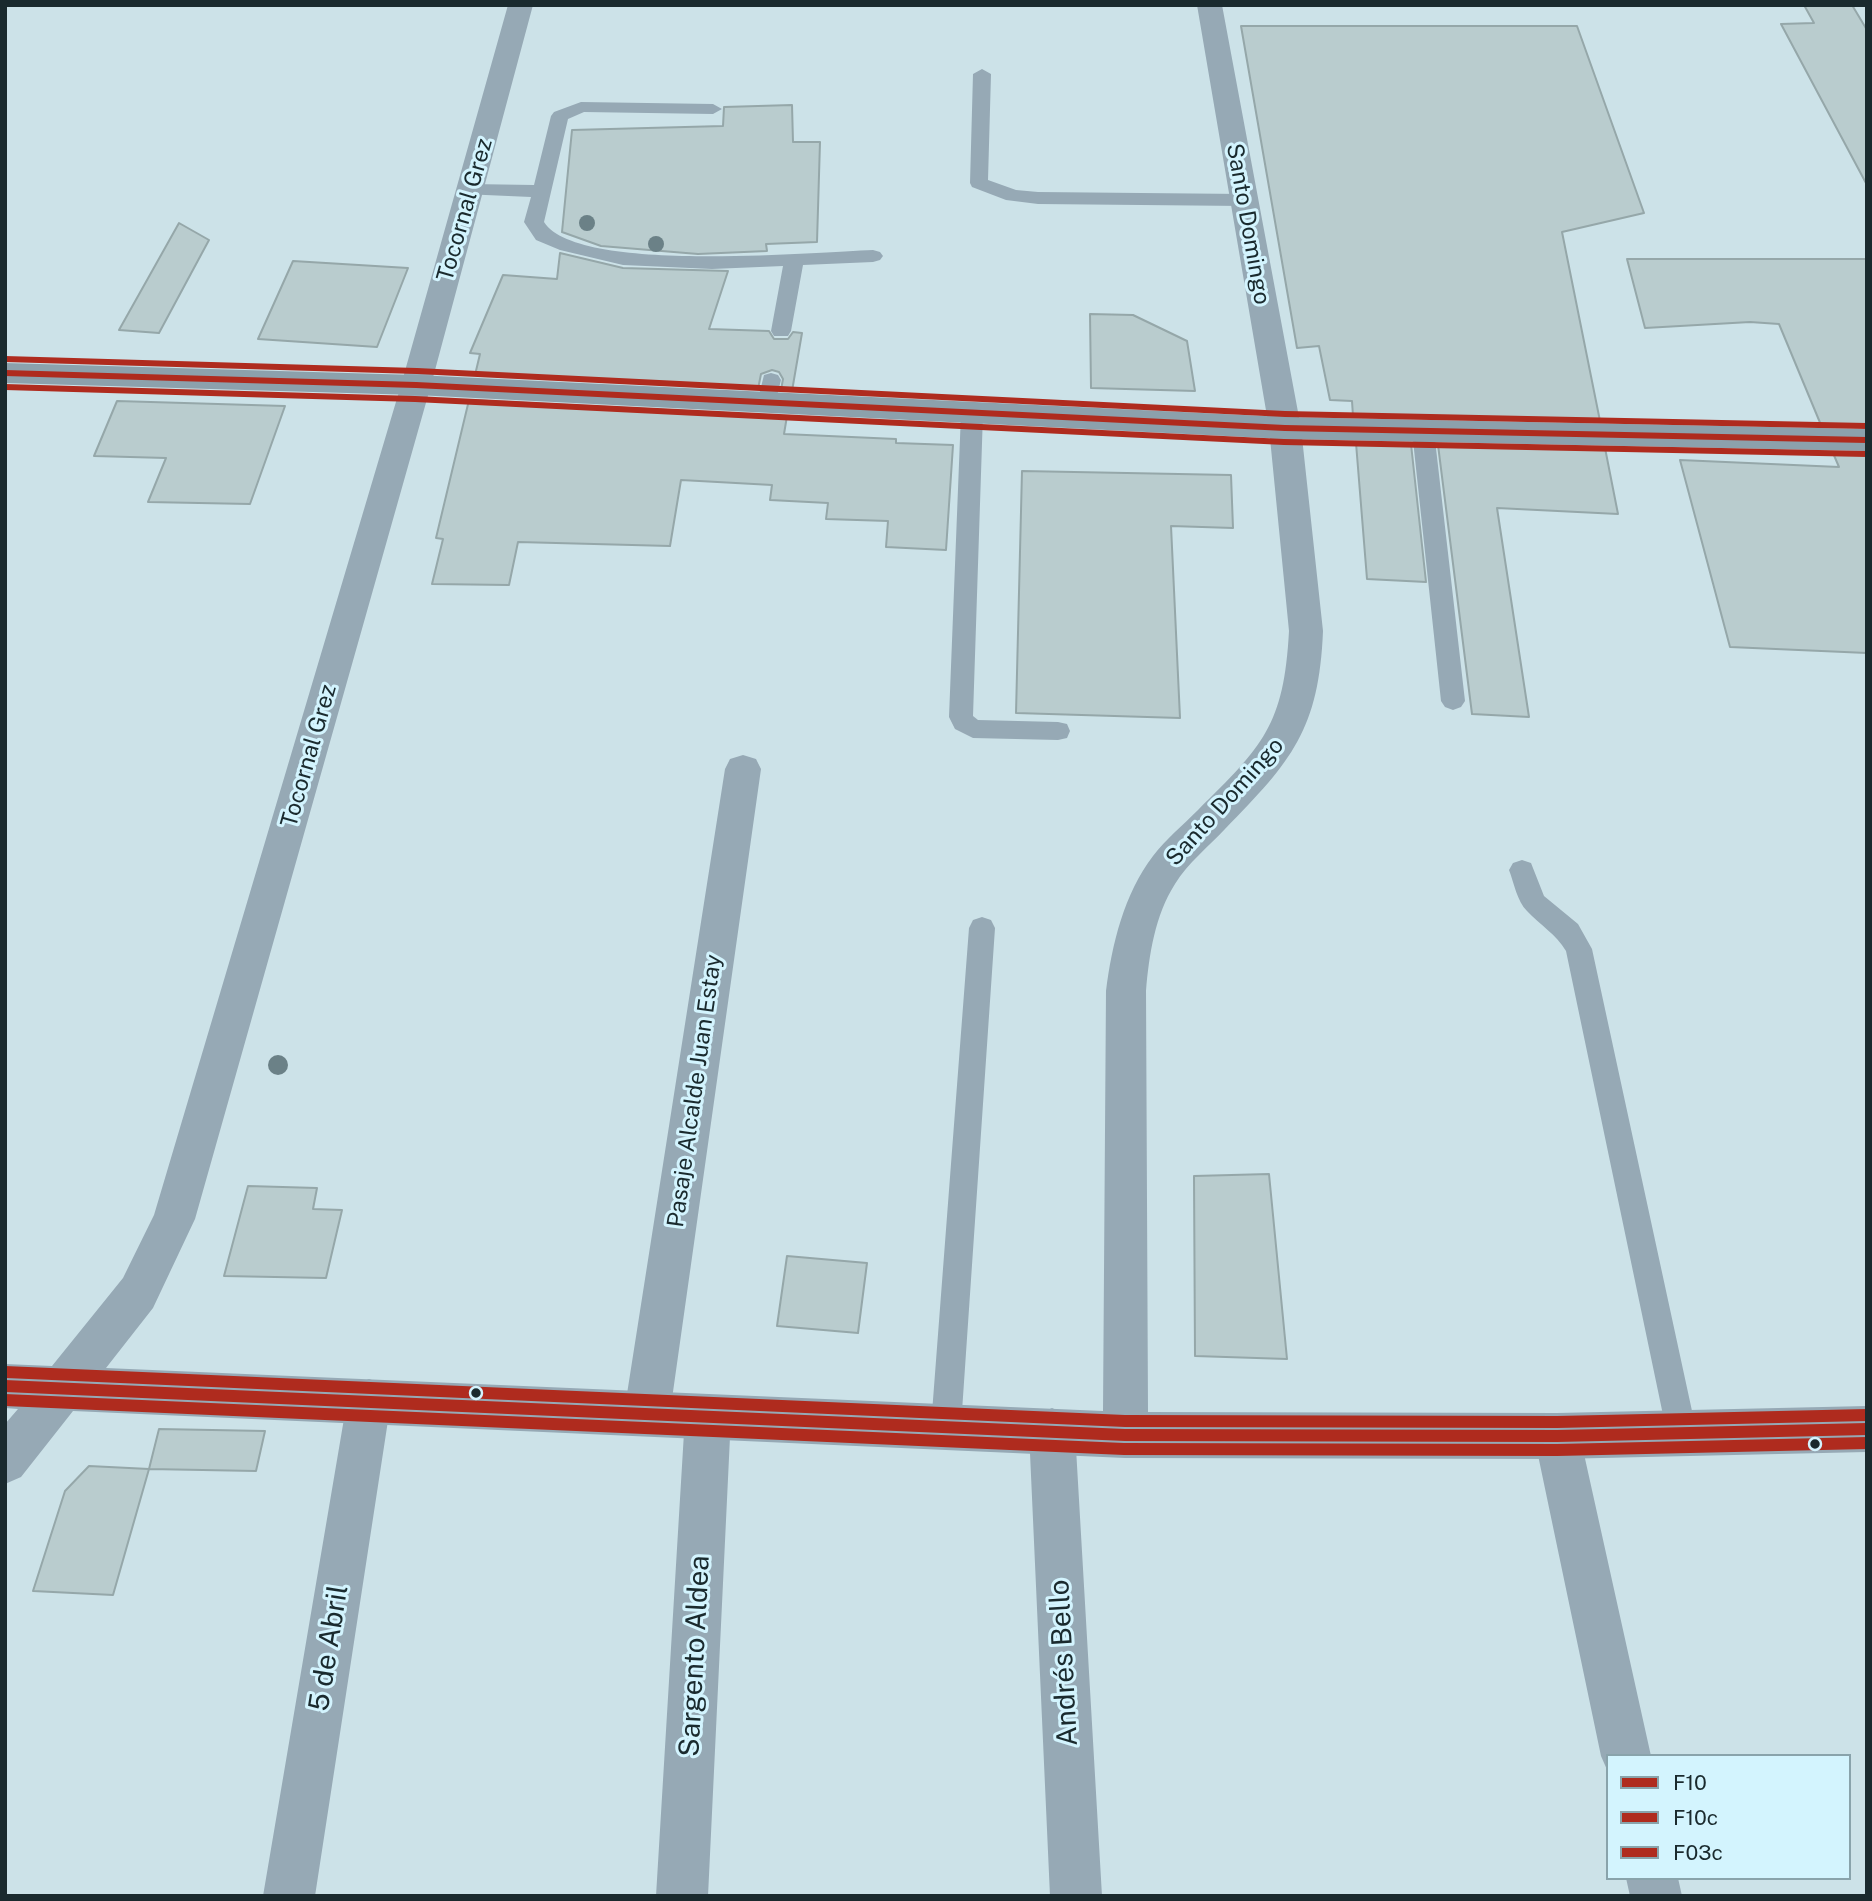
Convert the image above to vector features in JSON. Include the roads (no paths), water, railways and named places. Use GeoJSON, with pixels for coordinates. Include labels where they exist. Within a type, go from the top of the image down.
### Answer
{"type":"FeatureCollection","features":[{"type":"Feature","properties":{"kind":"main road"},"geometry":{"type":"LineString","coordinates":[[5,373],[416,386],[769,391],[972,413],[1285,428],[1867,440]]}},
{"type":"Feature","properties":{"kind":"street","name":"Tocornal Grez"},"geometry":{"type":"LineString","coordinates":[[5,1461],[22,1437],[66,1388],[138,1293],[174,1219],[416,386],[522,5]]}},
{"type":"Feature","properties":{"kind":"street","name":"Santo Domingo"},"geometry":{"type":"LineString","coordinates":[[1125,1435],[1126,991],[1129,960],[1143,912],[1163,872],[1268,761],[1285,736],[1303,682],[1306,631],[1285,428],[1209,5]]}},
{"type":"Feature","properties":{"kind":"street","name":"Pasaje Alcalde Juan Estay"},"geometry":{"type":"LineString","coordinates":[[647,1413],[743,769]]}},
{"type":"Feature","properties":{"kind":"street"},"geometry":{"type":"LineString","coordinates":[[5,1386],[1125,1435],[1557,1436],[1867,1429]]}},
{"type":"Feature","properties":{"kind":"street","name":"5 de Abril"},"geometry":{"type":"LineString","coordinates":[[289,1896],[369,1401]]}},
{"type":"Feature","properties":{"kind":"street","name":"Sargento Aldea"},"geometry":{"type":"LineString","coordinates":[[682,1896],[708,1416]]}},
{"type":"Feature","properties":{"kind":"street","name":"Andrés Bello"},"geometry":{"type":"LineString","coordinates":[[1052,1431],[1076,1896]]}},
{"type":"Feature","properties":{"kind":"street"},"geometry":{"type":"LineString","coordinates":[[1557,1436],[1626,1754]]}},
{"type":"Feature","properties":{"kind":"lane"},"geometry":{"type":"LineString","coordinates":[[982,74],[979,183],[1013,195],[1038,198],[1244,200]]}},
{"type":"Feature","properties":{"kind":"lane"},"geometry":{"type":"LineString","coordinates":[[713,109],[581,107],[560,116],[534,222],[543,236],[567,246],[623,259],[712,262],[873,256]]}},
{"type":"Feature","properties":{"kind":"lane"},"geometry":{"type":"LineString","coordinates":[[470,190],[541,191]]}},
{"type":"Feature","properties":{"kind":"lane"},"geometry":{"type":"LineString","coordinates":[[781,331],[794,259]]}},
{"type":"Feature","properties":{"kind":"lane"},"geometry":{"type":"LineString","coordinates":[[972,413],[963,722],[973,729],[981,730],[1058,731]]}},
{"type":"Feature","properties":{"kind":"lane"},"geometry":{"type":"LineString","coordinates":[[1423,431],[1453,701]]}},
{"type":"Feature","properties":{"kind":"lane"},"geometry":{"type":"LineString","coordinates":[[1522,870],[1534,902],[1569,932],[1579,948],[1682,1434]]}},
{"type":"Feature","properties":{"kind":"lane"},"geometry":{"type":"LineString","coordinates":[[946,1426],[982,928]]}}]}
